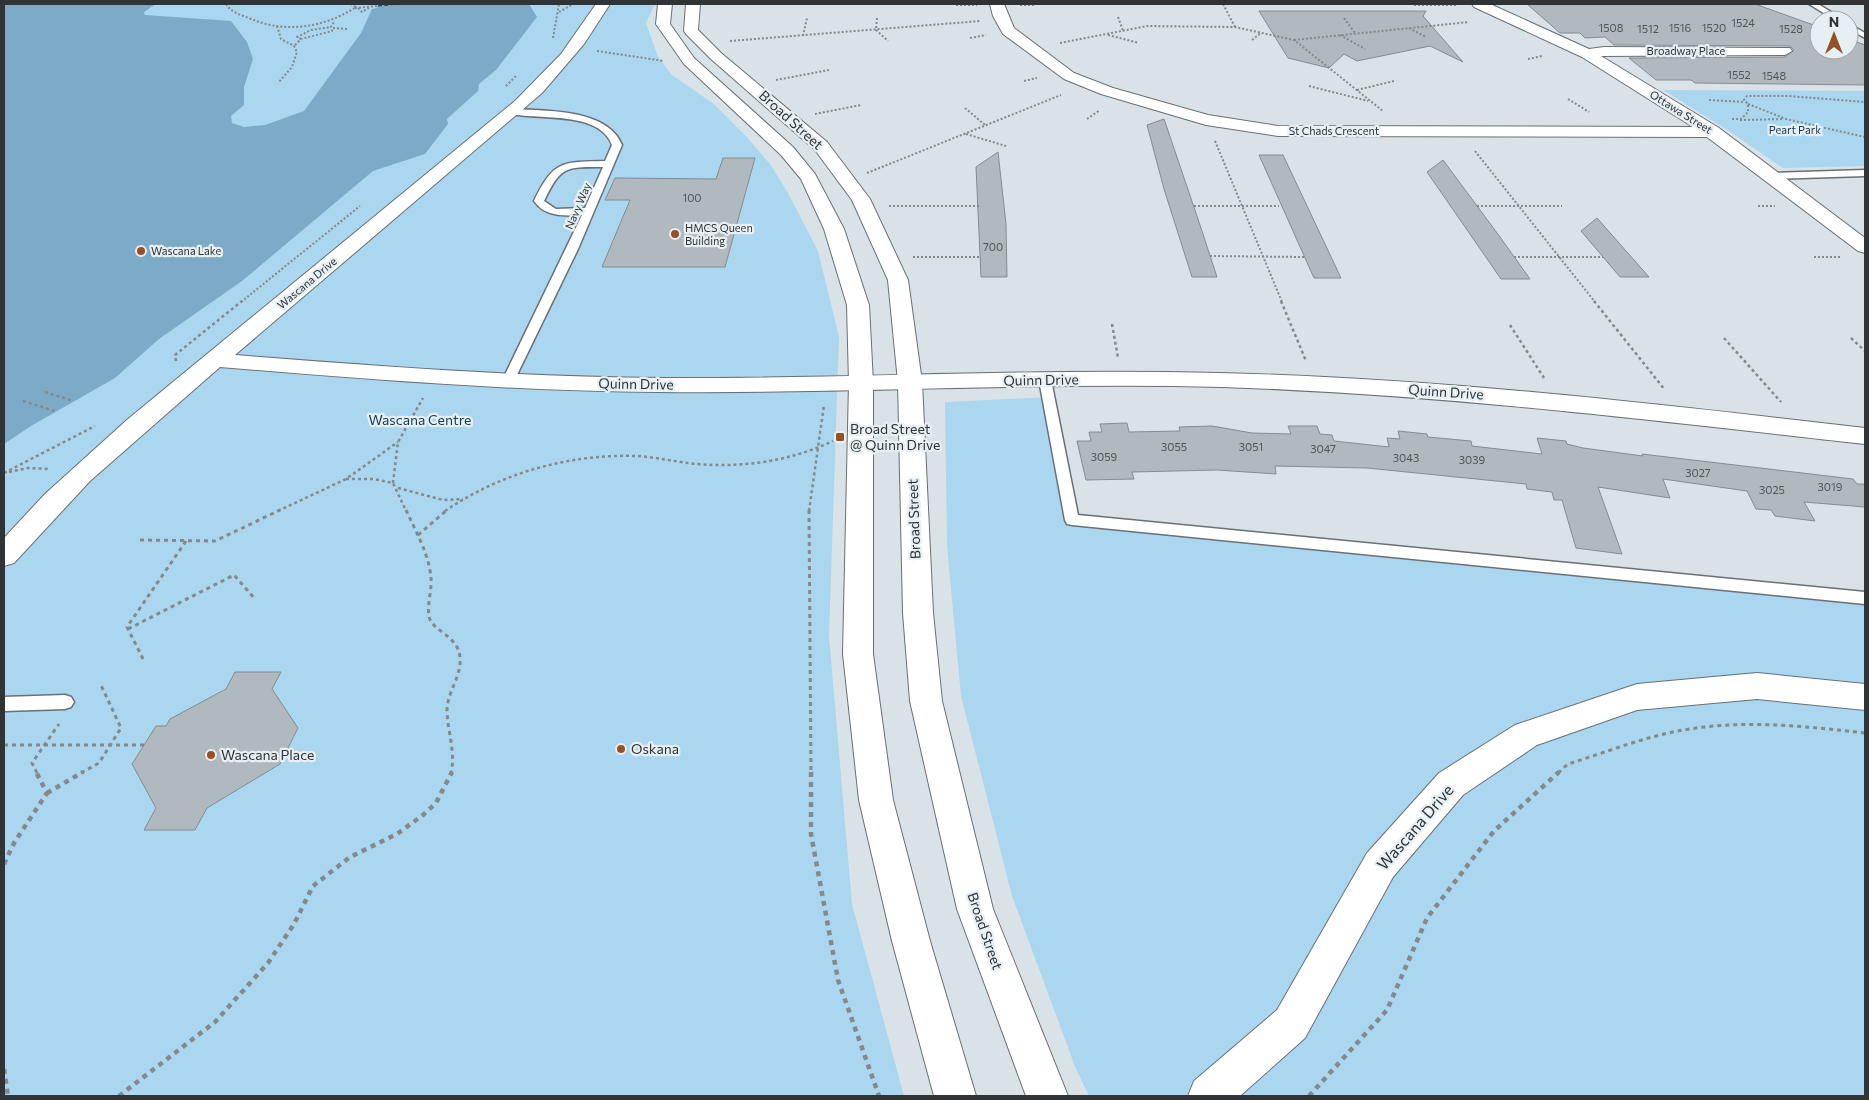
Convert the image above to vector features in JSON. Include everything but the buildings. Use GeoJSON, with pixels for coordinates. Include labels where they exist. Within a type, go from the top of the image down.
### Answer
{"type":"FeatureCollection","features":[{"type":"Feature","properties":{"kind":"street","name":"Wascana Drive"},"geometry":{"type":"LineString","coordinates":[[4,556],[32,522],[70,484],[487,132],[514,112],[603,4]]}},
{"type":"Feature","properties":{"kind":"street","name":"Broad Street"},"geometry":{"type":"LineString","coordinates":[[665,4],[663,24],[689,61],[787,151],[810,178],[834,229],[858,305],[861,391],[858,654],[876,800],[911,940],[955,1096]]}},
{"type":"Feature","properties":{"kind":"street","name":"Broad Street"},"geometry":{"type":"LineString","coordinates":[[694,4],[691,11],[692,31],[704,44],[821,146],[845,178],[866,210],[898,280],[910,382],[918,614],[926,700],[975,910],[1047,1096]]}},
{"type":"Feature","properties":{"kind":"street","name":"Ottawa Street"},"geometry":{"type":"LineString","coordinates":[[1481,4],[1587,54],[1689,116],[1773,176],[1865,248]]}},
{"type":"Feature","properties":{"kind":"street","name":"St Chads Crescent"},"geometry":{"type":"LineString","coordinates":[[999,12],[1008,30],[1069,76],[1089,84],[1206,120],[1278,131],[1713,132]]}},
{"type":"Feature","properties":{"kind":"street","name":"Broadway Place"},"geometry":{"type":"LineString","coordinates":[[1587,54],[1604,51],[1786,51]]}},
{"type":"Feature","properties":{"kind":"street","name":"Quinn Drive"},"geometry":{"type":"LineString","coordinates":[[215,360],[436,378],[861,391],[910,382],[1121,378],[1316,383],[1559,401],[1865,436]]}},
{"type":"Feature","properties":{"kind":"street","name":"Wascana Drive"},"geometry":{"type":"LineString","coordinates":[[1209,1096],[1291,1024],[1380,865],[1451,784],[1526,735],[1637,697],[1757,686],[1865,696]]}},
{"type":"Feature","properties":{"kind":"lane","name":"Navy Way"},"geometry":{"type":"LineString","coordinates":[[508,381],[589,212],[617,145],[617,138],[613,132],[603,126],[567,117],[514,112]]}},
{"type":"Feature","properties":{"kind":"lane"},"geometry":{"type":"LineString","coordinates":[[589,212],[557,212],[541,206],[539,201],[552,175],[559,170],[574,165],[609,164]]}},
{"type":"Feature","properties":{"kind":"lane"},"geometry":{"type":"LineString","coordinates":[[1773,176],[1865,173]]}},
{"type":"Feature","properties":{"kind":"lane"},"geometry":{"type":"LineString","coordinates":[[1045,380],[1072,520],[1865,598]]}},
{"type":"Feature","properties":{"kind":"lane"},"geometry":{"type":"LineString","coordinates":[[4,704],[65,702]]}},
{"type":"Feature","properties":{"kind":"path"},"geometry":{"type":"LineString","coordinates":[[226,4],[230,9],[245,18],[277,26],[308,26],[334,21],[356,8]]}},
{"type":"Feature","properties":{"kind":"path"},"geometry":{"type":"LineString","coordinates":[[351,4],[362,12],[378,6]]}},
{"type":"Feature","properties":{"kind":"path"},"geometry":{"type":"LineString","coordinates":[[559,4],[559,12],[553,32],[562,53],[602,51],[655,61],[689,61]]}},
{"type":"Feature","properties":{"kind":"path"},"geometry":{"type":"LineString","coordinates":[[559,12],[573,4]]}},
{"type":"Feature","properties":{"kind":"path"},"geometry":{"type":"LineString","coordinates":[[1223,4],[1235,26]]}},
{"type":"Feature","properties":{"kind":"path"},"geometry":{"type":"LineString","coordinates":[[1414,5],[1481,4]]}},
{"type":"Feature","properties":{"kind":"path"},"geometry":{"type":"LineString","coordinates":[[704,44],[876,30],[999,12]]}},
{"type":"Feature","properties":{"kind":"path"},"geometry":{"type":"LineString","coordinates":[[1118,17],[1123,31]]}},
{"type":"Feature","properties":{"kind":"path"},"geometry":{"type":"LineString","coordinates":[[803,36],[807,18]]}},
{"type":"Feature","properties":{"kind":"path"},"geometry":{"type":"LineString","coordinates":[[876,30],[877,18]]}},
{"type":"Feature","properties":{"kind":"path"},"geometry":{"type":"LineString","coordinates":[[1344,18],[1356,34]]}},
{"type":"Feature","properties":{"kind":"path"},"geometry":{"type":"LineString","coordinates":[[1033,49],[1147,26],[1235,26],[1294,40],[1509,18]]}},
{"type":"Feature","properties":{"kind":"path"},"geometry":{"type":"LineString","coordinates":[[294,46],[301,39],[324,35],[332,28],[334,21]]}},
{"type":"Feature","properties":{"kind":"path"},"geometry":{"type":"LineString","coordinates":[[277,26],[281,39],[294,46],[297,57],[294,64],[278,84]]}},
{"type":"Feature","properties":{"kind":"path"},"geometry":{"type":"LineString","coordinates":[[301,39],[297,37],[304,32],[347,28]]}},
{"type":"Feature","properties":{"kind":"path"},"geometry":{"type":"LineString","coordinates":[[1409,28],[1426,37]]}},
{"type":"Feature","properties":{"kind":"path"},"geometry":{"type":"LineString","coordinates":[[876,30],[888,41]]}},
{"type":"Feature","properties":{"kind":"path"},"geometry":{"type":"LineString","coordinates":[[1252,40],[1262,32]]}},
{"type":"Feature","properties":{"kind":"path"},"geometry":{"type":"LineString","coordinates":[[1107,34],[1139,43]]}},
{"type":"Feature","properties":{"kind":"path"},"geometry":{"type":"LineString","coordinates":[[1339,35],[1366,49]]}},
{"type":"Feature","properties":{"kind":"path"},"geometry":{"type":"LineString","coordinates":[[1294,40],[1408,131]]}},
{"type":"Feature","properties":{"kind":"path"},"geometry":{"type":"LineString","coordinates":[[751,85],[829,70]]}},
{"type":"Feature","properties":{"kind":"path"},"geometry":{"type":"LineString","coordinates":[[1356,90],[1394,82]]}},
{"type":"Feature","properties":{"kind":"path"},"geometry":{"type":"LineString","coordinates":[[845,178],[867,173],[1089,84]]}},
{"type":"Feature","properties":{"kind":"path"},"geometry":{"type":"LineString","coordinates":[[1308,86],[1371,102]]}},
{"type":"Feature","properties":{"kind":"path"},"geometry":{"type":"LineString","coordinates":[[1741,119],[1748,112],[1747,103],[1744,100],[1747,96],[1766,95],[1865,102]]}},
{"type":"Feature","properties":{"kind":"path"},"geometry":{"type":"LineString","coordinates":[[1709,100],[1747,103],[1786,119],[1865,137]]}},
{"type":"Feature","properties":{"kind":"path"},"geometry":{"type":"LineString","coordinates":[[790,118],[861,105]]}},
{"type":"Feature","properties":{"kind":"path"},"geometry":{"type":"LineString","coordinates":[[965,108],[985,126]]}},
{"type":"Feature","properties":{"kind":"path"},"geometry":{"type":"LineString","coordinates":[[1689,116],[1786,119]]}},
{"type":"Feature","properties":{"kind":"path"},"geometry":{"type":"LineString","coordinates":[[1206,120],[1316,383]]}},
{"type":"Feature","properties":{"kind":"path"},"geometry":{"type":"LineString","coordinates":[[1459,131],[1684,414]]}},
{"type":"Feature","properties":{"kind":"path"},"geometry":{"type":"LineString","coordinates":[[966,133],[1006,146]]}},
{"type":"Feature","properties":{"kind":"path"},"geometry":{"type":"LineString","coordinates":[[866,210],[888,206],[979,206]]}},
{"type":"Feature","properties":{"kind":"path"},"geometry":{"type":"LineString","coordinates":[[1194,206],[1279,206]]}},
{"type":"Feature","properties":{"kind":"path"},"geometry":{"type":"LineString","coordinates":[[1477,206],[1562,206]]}},
{"type":"Feature","properties":{"kind":"path"},"geometry":{"type":"LineString","coordinates":[[1210,256],[1304,257]]}},
{"type":"Feature","properties":{"kind":"path"},"geometry":{"type":"LineString","coordinates":[[888,257],[980,257]]}},
{"type":"Feature","properties":{"kind":"path"},"geometry":{"type":"LineString","coordinates":[[1514,257],[1603,257]]}},
{"type":"Feature","properties":{"kind":"path"},"geometry":{"type":"LineString","coordinates":[[1112,324],[1121,378]]}},
{"type":"Feature","properties":{"kind":"path"},"geometry":{"type":"LineString","coordinates":[[1510,325],[1559,401]]}},
{"type":"Feature","properties":{"kind":"path"},"geometry":{"type":"LineString","coordinates":[[1724,338],[1805,429]]}},
{"type":"Feature","properties":{"kind":"path"},"geometry":{"type":"LineString","coordinates":[[1851,338],[1865,352]]}},
{"type":"Feature","properties":{"kind":"path"},"geometry":{"type":"LineString","coordinates":[[393,483],[398,442],[436,378]]}},
{"type":"Feature","properties":{"kind":"path"},"geometry":{"type":"LineString","coordinates":[[861,391],[825,398],[808,515],[812,679],[812,834],[838,980],[879,1096]]}},
{"type":"Feature","properties":{"kind":"path"},"geometry":{"type":"LineString","coordinates":[[45,392],[73,401]]}},
{"type":"Feature","properties":{"kind":"path"},"geometry":{"type":"LineString","coordinates":[[23,402],[56,412]]}},
{"type":"Feature","properties":{"kind":"path"},"geometry":{"type":"LineString","coordinates":[[4,473],[103,422]]}},
{"type":"Feature","properties":{"kind":"path"},"geometry":{"type":"LineString","coordinates":[[418,535],[428,524],[463,499],[525,472],[586,458],[636,456],[735,466],[763,463],[818,448],[839,438],[860,439]]}},
{"type":"Feature","properties":{"kind":"path"},"geometry":{"type":"LineString","coordinates":[[140,540],[215,541],[346,479],[398,442]]}},
{"type":"Feature","properties":{"kind":"path"},"geometry":{"type":"LineString","coordinates":[[4,473],[28,468],[54,469]]}},
{"type":"Feature","properties":{"kind":"path"},"geometry":{"type":"LineString","coordinates":[[119,1096],[215,1022],[268,963],[294,924],[312,886],[350,857],[397,834],[423,815],[436,803],[452,772],[454,754],[447,708],[458,672],[460,656],[450,635],[433,626],[428,617],[431,578],[426,554],[397,488],[393,483],[374,479],[346,479]]}},
{"type":"Feature","properties":{"kind":"path"},"geometry":{"type":"LineString","coordinates":[[397,488],[443,500],[463,499]]}},
{"type":"Feature","properties":{"kind":"path"},"geometry":{"type":"LineString","coordinates":[[143,659],[127,627],[186,541]]}},
{"type":"Feature","properties":{"kind":"path"},"geometry":{"type":"LineString","coordinates":[[128,629],[234,575],[254,599]]}},
{"type":"Feature","properties":{"kind":"path"},"geometry":{"type":"LineString","coordinates":[[4,864],[14,843],[47,793],[99,763],[121,728],[100,683]]}},
{"type":"Feature","properties":{"kind":"path"},"geometry":{"type":"LineString","coordinates":[[47,793],[32,763],[59,726],[65,702]]}},
{"type":"Feature","properties":{"kind":"path"},"geometry":{"type":"LineString","coordinates":[[1309,1096],[1387,1010],[1428,918],[1494,831],[1568,764],[1677,731],[1735,724],[1798,726],[1865,733]]}},
{"type":"Feature","properties":{"kind":"path"},"geometry":{"type":"LineString","coordinates":[[4,745],[144,745]]}},
{"type":"Feature","properties":{"kind":"path"},"geometry":{"type":"LineString","coordinates":[[4,1068],[8,1096]]}},
{"type":"Feature","properties":{"kind":"green space","name":"Wascana Centre"},"geometry":{"type":"Polygon","coordinates":[[[4,4],[655,4],[646,23],[658,57],[672,75],[714,104],[745,135],[770,164],[788,193],[818,251],[839,337],[829,636],[852,904],[904,1096],[4,1096],[4,4]]]}},
{"type":"Feature","properties":{"kind":"green space","name":"Peart Park"},"geometry":{"type":"Polygon","coordinates":[[[1663,90],[1865,91],[1865,166],[1783,168],[1726,129],[1663,90]]]}},
{"type":"Feature","properties":{"kind":"green space"},"geometry":{"type":"Polygon","coordinates":[[[1053,397],[1072,520],[1865,598],[1865,1096],[1089,1096],[1076,1069],[1012,896],[961,696],[947,546],[945,402],[1053,397]]]}},
{"type":"Feature","properties":{"kind":"shaded area","name":"Wascana Lake"},"geometry":{"type":"Polygon","coordinates":[[[4,4],[156,4],[144,12],[145,15],[231,21],[247,42],[253,59],[244,87],[244,105],[231,116],[232,123],[244,127],[265,125],[304,111],[361,33],[372,9],[377,8],[378,5],[371,4],[529,4],[537,17],[496,70],[479,84],[478,91],[447,119],[448,124],[425,154],[373,171],[242,281],[159,339],[115,378],[31,426],[4,444],[4,4]]]}},
{"type":"Feature","properties":{"kind":"ferry route"},"geometry":{"type":"LineString","coordinates":[[378,6],[399,4]]}},
{"type":"Feature","properties":{"kind":"place","name":"HMCS Queen Building"},"geometry":{"type":"Point","coordinates":[675,234]}},
{"type":"Feature","properties":{"kind":"place","name":"Wascana Lake"},"geometry":{"type":"Point","coordinates":[141,251]}},
{"type":"Feature","properties":{"kind":"place","name":"Broad Street @ Quinn Drive"},"geometry":{"type":"Point","coordinates":[840,437]}},
{"type":"Feature","properties":{"kind":"place","name":"Oskana"},"geometry":{"type":"Point","coordinates":[621,749]}},
{"type":"Feature","properties":{"kind":"place","name":"Wascana Place"},"geometry":{"type":"Point","coordinates":[211,755]}}]}
